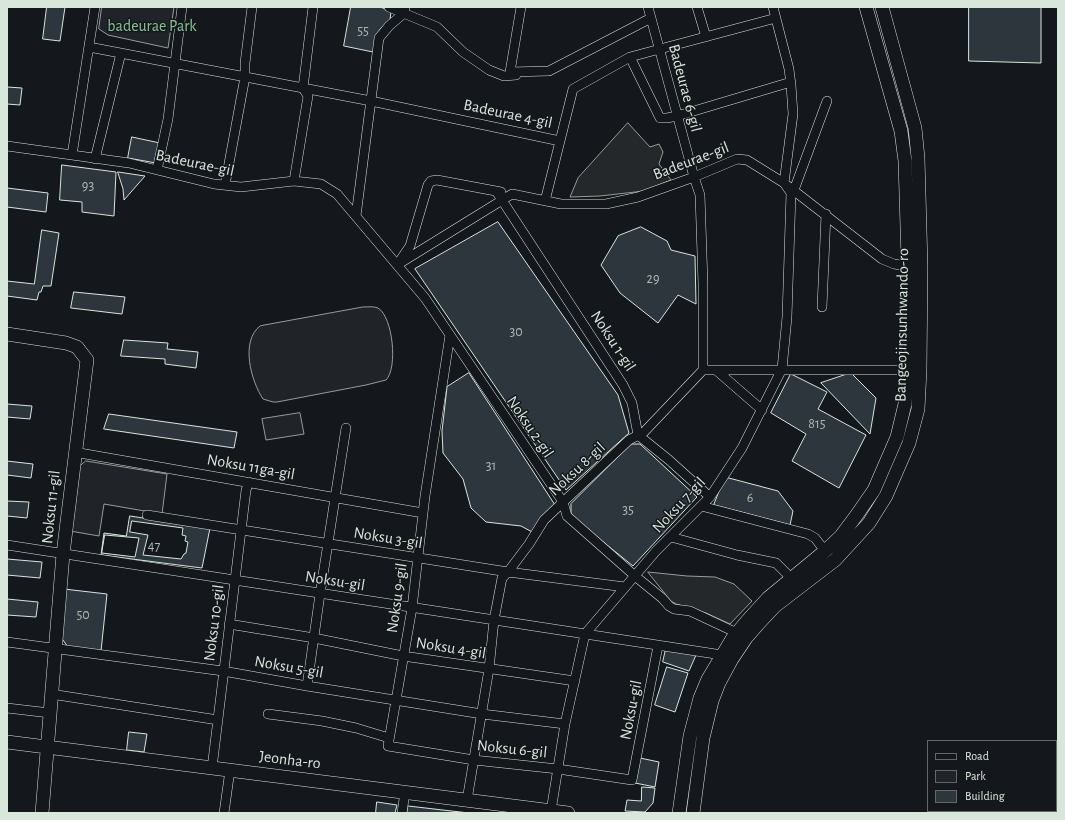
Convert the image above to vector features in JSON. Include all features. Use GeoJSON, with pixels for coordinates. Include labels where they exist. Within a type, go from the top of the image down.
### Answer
{"type":"FeatureCollection","features":[{"type":"Feature","properties":{"kind":"main road","name":"Bangeojinsunhwando-ro"},"geometry":{"type":"LineString","coordinates":[[693,813],[703,738],[712,701],[719,683],[732,659],[746,638],[775,606],[835,560],[869,523],[886,496],[910,443],[918,409],[920,378],[915,267],[905,161],[901,131],[866,7]]}},
{"type":"Feature","properties":{"kind":"main road","name":"Bangeojinsunhwando-ro"},"geometry":{"type":"LineString","coordinates":[[679,813],[690,736],[700,698],[708,679],[737,633],[768,598],[825,551],[845,531],[856,516],[874,490],[897,437],[906,404],[915,267],[918,158],[915,128],[882,7]]}},
{"type":"Feature","properties":{"kind":"main road","name":"Noksu 11-gil"},"geometry":{"type":"LineString","coordinates":[[7,334],[66,343],[77,347],[87,360],[74,452],[63,554],[42,813]]}},
{"type":"Feature","properties":{"kind":"main road","name":"Jeonha-ro"},"geometry":{"type":"LineString","coordinates":[[7,742],[568,813]]}},
{"type":"Feature","properties":{"kind":"street"},"geometry":{"type":"LineString","coordinates":[[72,156],[95,7]]}},
{"type":"Feature","properties":{"kind":"street"},"geometry":{"type":"LineString","coordinates":[[157,170],[168,119],[182,7]]}},
{"type":"Feature","properties":{"kind":"street"},"geometry":{"type":"LineString","coordinates":[[224,185],[245,77],[252,7]]}},
{"type":"Feature","properties":{"kind":"street"},"geometry":{"type":"LineString","coordinates":[[294,181],[308,96],[303,88],[313,7]]}},
{"type":"Feature","properties":{"kind":"street"},"geometry":{"type":"LineString","coordinates":[[389,7],[404,10],[437,28],[463,52],[489,70],[504,76],[550,71],[651,18]]}},
{"type":"Feature","properties":{"kind":"street"},"geometry":{"type":"LineString","coordinates":[[521,7],[510,72],[550,71]]}},
{"type":"Feature","properties":{"kind":"street","name":"Badeurae 6-gil"},"geometry":{"type":"LineString","coordinates":[[648,7],[694,177]]}},
{"type":"Feature","properties":{"kind":"street"},"geometry":{"type":"LineString","coordinates":[[697,7],[706,37]]}},
{"type":"Feature","properties":{"kind":"street"},"geometry":{"type":"LineString","coordinates":[[773,7],[791,82],[793,114],[784,183]]}},
{"type":"Feature","properties":{"kind":"street"},"geometry":{"type":"LineString","coordinates":[[356,216],[379,38],[404,10]]}},
{"type":"Feature","properties":{"kind":"street","name":"Badeurae 4-gil"},"geometry":{"type":"LineString","coordinates":[[89,47],[371,101],[560,141],[573,89],[630,57],[776,18]]}},
{"type":"Feature","properties":{"kind":"street"},"geometry":{"type":"LineString","coordinates":[[96,159],[121,53]]}},
{"type":"Feature","properties":{"kind":"street"},"geometry":{"type":"LineString","coordinates":[[630,57],[660,118],[677,116],[791,82]]}},
{"type":"Feature","properties":{"kind":"street"},"geometry":{"type":"LineString","coordinates":[[794,190],[827,101]]}},
{"type":"Feature","properties":{"kind":"street"},"geometry":{"type":"LineString","coordinates":[[546,201],[560,141]]}},
{"type":"Feature","properties":{"kind":"street","name":"Badeurae-gil"},"geometry":{"type":"LineString","coordinates":[[7,146],[129,163],[214,184],[241,187],[294,181],[321,184],[337,194],[397,265],[410,246],[428,185],[431,181],[437,180],[561,204],[606,204],[638,197],[694,177],[726,162],[742,158],[794,190],[882,259],[894,264],[915,267]]}},
{"type":"Feature","properties":{"kind":"street"},"geometry":{"type":"LineString","coordinates":[[694,177],[700,195],[703,284],[703,370],[908,370]]}},
{"type":"Feature","properties":{"kind":"street","name":"Noksu 7-gil"},"geometry":{"type":"LineString","coordinates":[[551,811],[565,724],[585,634],[670,537],[710,497],[742,448],[782,369],[787,317],[791,194],[784,183]]}},
{"type":"Feature","properties":{"kind":"street","name":"Noksu 1-gil"},"geometry":{"type":"LineString","coordinates":[[496,191],[623,385],[632,403],[638,435]]}},
{"type":"Feature","properties":{"kind":"street"},"geometry":{"type":"LineString","coordinates":[[397,265],[512,194]]}},
{"type":"Feature","properties":{"kind":"street"},"geometry":{"type":"LineString","coordinates":[[822,307],[826,214]]}},
{"type":"Feature","properties":{"kind":"street","name":"Noksu 2-gil"},"geometry":{"type":"LineString","coordinates":[[397,265],[425,298],[563,502],[567,516],[674,608],[690,611],[737,633]]}},
{"type":"Feature","properties":{"kind":"street","name":"Noksu 9-gil"},"geometry":{"type":"LineString","coordinates":[[389,742],[412,608],[423,513],[450,335]]}},
{"type":"Feature","properties":{"kind":"street","name":"Noksu 8-gil"},"geometry":{"type":"LineString","coordinates":[[467,800],[482,714],[489,669],[494,620],[502,578],[530,544],[544,520],[629,440],[644,432],[703,370]]}},
{"type":"Feature","properties":{"kind":"street"},"geometry":{"type":"LineString","coordinates":[[716,370],[762,410]]}},
{"type":"Feature","properties":{"kind":"street"},"geometry":{"type":"LineString","coordinates":[[307,686],[346,428]]}},
{"type":"Feature","properties":{"kind":"street"},"geometry":{"type":"LineString","coordinates":[[638,435],[669,460],[710,497]]}},
{"type":"Feature","properties":{"kind":"street","name":"Noksu 11ga-gil"},"geometry":{"type":"LineString","coordinates":[[74,452],[423,513]]}},
{"type":"Feature","properties":{"kind":"street","name":"Noksu 10-gil"},"geometry":{"type":"LineString","coordinates":[[212,768],[246,490],[250,482]]}},
{"type":"Feature","properties":{"kind":"street"},"geometry":{"type":"LineString","coordinates":[[701,506],[808,534],[815,538],[825,551]]}},
{"type":"Feature","properties":{"kind":"street","name":"Noksu 3-gil"},"geometry":{"type":"LineString","coordinates":[[147,515],[508,572],[625,587]]}},
{"type":"Feature","properties":{"kind":"street"},"geometry":{"type":"LineString","coordinates":[[670,537],[736,555],[776,563],[792,579]]}},
{"type":"Feature","properties":{"kind":"street","name":"Noksu-gil"},"geometry":{"type":"LineString","coordinates":[[7,545],[722,655]]}},
{"type":"Feature","properties":{"kind":"street","name":"Noksu 4-gil"},"geometry":{"type":"LineString","coordinates":[[229,624],[314,638],[404,656],[575,681]]}},
{"type":"Feature","properties":{"kind":"street","name":"Noksu 5-gil"},"geometry":{"type":"LineString","coordinates":[[7,642],[223,671],[482,714],[565,724]]}},
{"type":"Feature","properties":{"kind":"street","name":"Noksu-gil"},"geometry":{"type":"LineString","coordinates":[[632,780],[658,646]]}},
{"type":"Feature","properties":{"kind":"street"},"geometry":{"type":"LineString","coordinates":[[51,694],[218,720]]}},
{"type":"Feature","properties":{"kind":"street"},"geometry":{"type":"LineString","coordinates":[[7,708],[50,713]]}},
{"type":"Feature","properties":{"kind":"street","name":"Noksu 6-gil"},"geometry":{"type":"LineString","coordinates":[[268,714],[322,721],[356,728],[389,742],[474,760],[558,769],[632,780]]}},
{"type":"Feature","properties":{"kind":"street"},"geometry":{"type":"LineString","coordinates":[[224,813],[230,770]]}},
{"type":"Feature","properties":{"kind":"street"},"geometry":{"type":"LineString","coordinates":[[402,813],[405,792]]}},
{"type":"Feature","properties":{"kind":"green space","name":"badeurae Park"},"geometry":{"type":"Polygon","coordinates":[[[102,7],[174,7],[168,48],[108,35],[99,29],[102,7]]]}},
{"type":"Feature","properties":{"kind":"green space"},"geometry":{"type":"Polygon","coordinates":[[[363,307],[378,308],[383,313],[387,321],[393,354],[390,374],[386,380],[277,402],[263,399],[252,372],[249,351],[250,341],[260,326],[363,307]]]}},
{"type":"Feature","properties":{"kind":"green space"},"geometry":{"type":"Polygon","coordinates":[[[300,413],[304,434],[266,440],[262,419],[300,413]]]}},
{"type":"Feature","properties":{"kind":"green space"},"geometry":{"type":"Polygon","coordinates":[[[86,461],[167,474],[162,514],[104,504],[99,536],[70,531],[79,467],[86,461]]]}},
{"type":"Feature","properties":{"kind":"shaded area"},"geometry":{"type":"Polygon","coordinates":[[[628,123],[650,147],[659,144],[663,152],[659,164],[671,180],[644,191],[600,196],[570,197],[578,178],[628,123]]]}},
{"type":"Feature","properties":{"kind":"shaded area"},"geometry":{"type":"Polygon","coordinates":[[[648,572],[715,577],[734,584],[752,601],[730,624],[706,613],[676,604],[671,601],[648,572]]]}},
{"type":"Feature","properties":{"kind":"building"},"geometry":{"type":"Polygon","coordinates":[[[47,7],[65,7],[60,41],[43,39],[47,7]]]}},
{"type":"Feature","properties":{"kind":"building"},"geometry":{"type":"Polygon","coordinates":[[[351,7],[380,7],[391,11],[390,20],[377,34],[373,52],[344,46],[351,7]]]}},
{"type":"Feature","properties":{"kind":"building"},"geometry":{"type":"Polygon","coordinates":[[[969,7],[1041,7],[1041,63],[969,61],[969,7]]]}},
{"type":"Feature","properties":{"kind":"building"},"geometry":{"type":"Polygon","coordinates":[[[7,87],[22,88],[20,105],[7,104],[7,87]]]}},
{"type":"Feature","properties":{"kind":"building"},"geometry":{"type":"Polygon","coordinates":[[[132,137],[160,143],[156,163],[128,158],[132,137]]]}},
{"type":"Feature","properties":{"kind":"building"},"geometry":{"type":"Polygon","coordinates":[[[62,165],[116,172],[114,216],[82,212],[82,202],[60,200],[62,165]]]}},
{"type":"Feature","properties":{"kind":"building"},"geometry":{"type":"Polygon","coordinates":[[[118,172],[145,176],[124,200],[123,189],[118,172]]]}},
{"type":"Feature","properties":{"kind":"building"},"geometry":{"type":"Polygon","coordinates":[[[7,188],[48,193],[46,212],[7,207],[7,188]]]}},
{"type":"Feature","properties":{"kind":"building"},"geometry":{"type":"Polygon","coordinates":[[[498,222],[618,395],[629,433],[566,490],[415,269],[498,222]]]}},
{"type":"Feature","properties":{"kind":"building"},"geometry":{"type":"Polygon","coordinates":[[[641,227],[667,241],[671,250],[695,256],[696,304],[678,295],[658,323],[620,293],[601,265],[618,236],[641,227]]]}},
{"type":"Feature","properties":{"kind":"building"},"geometry":{"type":"Polygon","coordinates":[[[42,230],[59,233],[51,286],[43,286],[41,292],[39,292],[37,300],[7,296],[7,281],[34,284],[42,230]]]}},
{"type":"Feature","properties":{"kind":"building"},"geometry":{"type":"Polygon","coordinates":[[[74,292],[125,297],[122,314],[71,308],[74,292]]]}},
{"type":"Feature","properties":{"kind":"building"},"geometry":{"type":"Polygon","coordinates":[[[124,340],[168,343],[167,349],[198,352],[196,368],[165,364],[165,359],[121,356],[124,340]]]}},
{"type":"Feature","properties":{"kind":"building"},"geometry":{"type":"Polygon","coordinates":[[[469,373],[555,505],[534,533],[521,526],[486,522],[471,508],[463,479],[443,453],[442,431],[447,387],[469,373]]]}},
{"type":"Feature","properties":{"kind":"building"},"geometry":{"type":"Polygon","coordinates":[[[851,373],[876,398],[870,434],[821,383],[851,373]]]}},
{"type":"Feature","properties":{"kind":"building"},"geometry":{"type":"Polygon","coordinates":[[[791,374],[827,392],[818,409],[866,435],[839,488],[792,461],[806,434],[771,413],[791,374]]]}},
{"type":"Feature","properties":{"kind":"building"},"geometry":{"type":"Polygon","coordinates":[[[7,404],[32,406],[30,419],[7,417],[7,404]]]}},
{"type":"Feature","properties":{"kind":"building"},"geometry":{"type":"Polygon","coordinates":[[[109,414],[237,432],[234,448],[104,429],[109,414]]]}},
{"type":"Feature","properties":{"kind":"building"},"geometry":{"type":"Polygon","coordinates":[[[631,444],[640,444],[697,497],[633,566],[571,516],[571,504],[631,444]]]}},
{"type":"Feature","properties":{"kind":"building"},"geometry":{"type":"Polygon","coordinates":[[[7,461],[33,464],[31,478],[7,475],[7,461]]]}},
{"type":"Feature","properties":{"kind":"building"},"geometry":{"type":"Polygon","coordinates":[[[725,477],[778,491],[793,511],[790,525],[714,505],[725,477]]]}},
{"type":"Feature","properties":{"kind":"building"},"geometry":{"type":"Polygon","coordinates":[[[7,501],[29,502],[27,518],[7,516],[7,501]]]}},
{"type":"Feature","properties":{"kind":"building"},"geometry":{"type":"Polygon","coordinates":[[[130,516],[210,528],[202,568],[101,555],[104,533],[126,536],[130,516]]]}},
{"type":"Feature","properties":{"kind":"building"},"geometry":{"type":"Polygon","coordinates":[[[132,521],[183,528],[182,535],[186,536],[185,541],[188,542],[186,553],[181,559],[143,555],[148,535],[130,532],[132,521]]]}},
{"type":"Feature","properties":{"kind":"building"},"geometry":{"type":"Polygon","coordinates":[[[105,535],[139,538],[135,557],[102,553],[105,535]]]}},
{"type":"Feature","properties":{"kind":"building"},"geometry":{"type":"Polygon","coordinates":[[[7,559],[42,562],[40,578],[7,575],[7,559]]]}},
{"type":"Feature","properties":{"kind":"building"},"geometry":{"type":"Polygon","coordinates":[[[64,589],[107,594],[101,651],[68,647],[60,636],[64,589]]]}},
{"type":"Feature","properties":{"kind":"building"},"geometry":{"type":"Polygon","coordinates":[[[7,599],[38,602],[36,617],[7,615],[7,599]]]}},
{"type":"Feature","properties":{"kind":"building"},"geometry":{"type":"Polygon","coordinates":[[[666,649],[696,655],[689,671],[663,662],[666,649]]]}},
{"type":"Feature","properties":{"kind":"building"},"geometry":{"type":"Polygon","coordinates":[[[667,667],[688,673],[675,712],[655,705],[667,667]]]}},
{"type":"Feature","properties":{"kind":"building"},"geometry":{"type":"Polygon","coordinates":[[[129,732],[147,734],[144,752],[127,750],[129,732]]]}},
{"type":"Feature","properties":{"kind":"building"},"geometry":{"type":"Polygon","coordinates":[[[640,758],[659,762],[655,787],[635,783],[640,758]]]}},
{"type":"Feature","properties":{"kind":"building"},"geometry":{"type":"Polygon","coordinates":[[[642,787],[655,788],[653,803],[645,812],[625,811],[627,800],[641,801],[642,787]]]}},
{"type":"Feature","properties":{"kind":"building"},"geometry":{"type":"Polygon","coordinates":[[[377,802],[397,805],[395,813],[376,813],[377,802]]]}},
{"type":"Feature","properties":{"kind":"building"},"geometry":{"type":"Polygon","coordinates":[[[408,806],[469,813],[407,813],[408,806]]]}}]}
